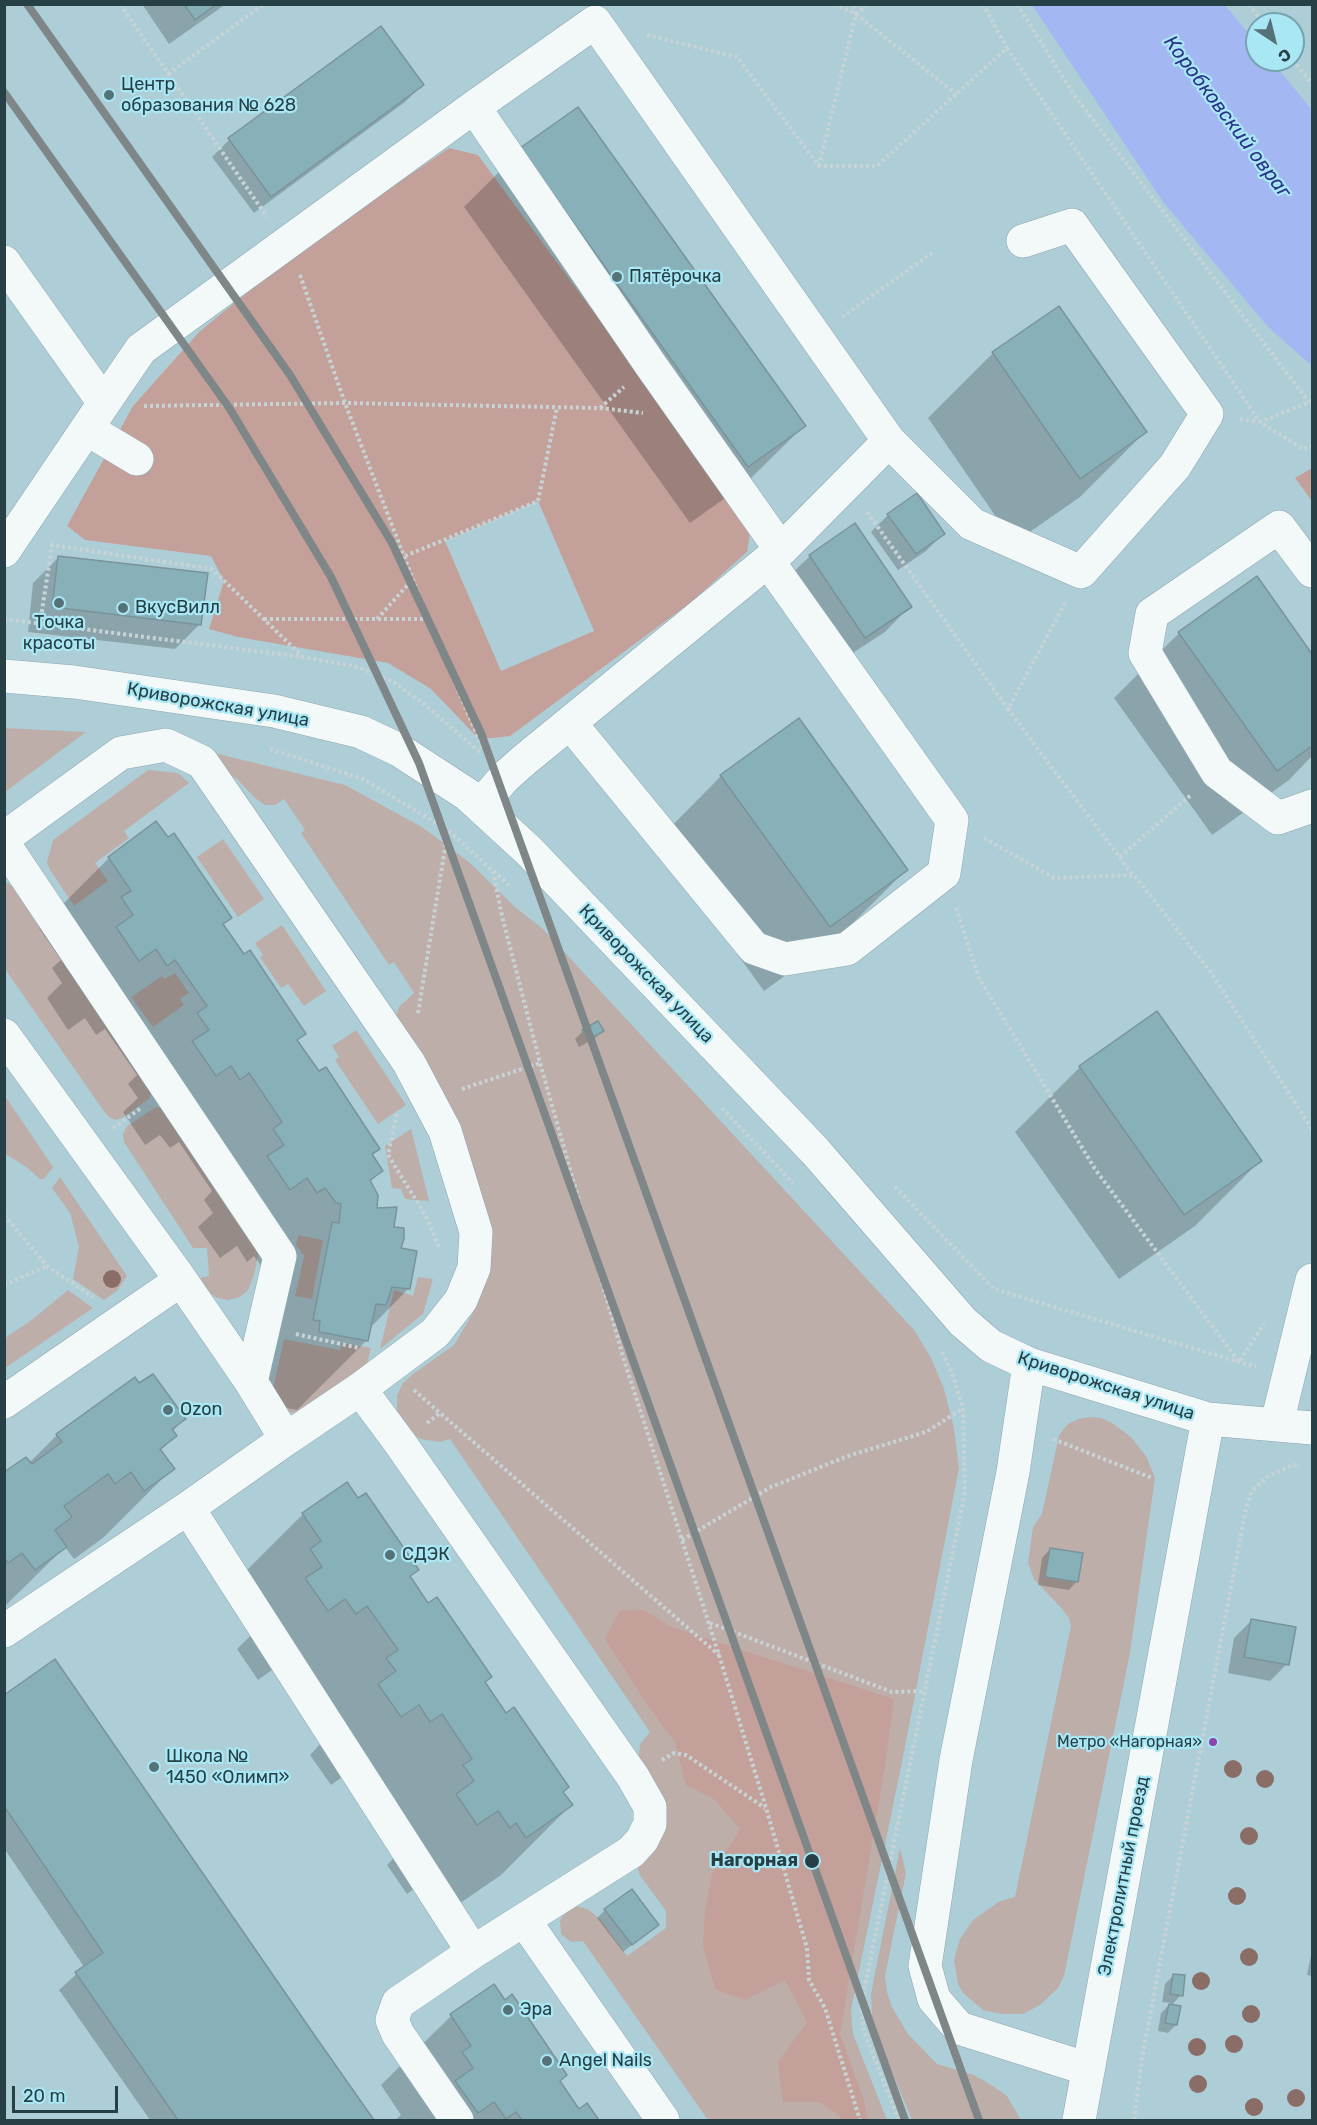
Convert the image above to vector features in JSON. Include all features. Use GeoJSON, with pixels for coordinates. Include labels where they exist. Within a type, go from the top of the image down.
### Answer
{"type":"FeatureCollection","features":[{"type":"Feature","properties":{"kind":"street"},"geometry":{"type":"LineString","coordinates":[[4,551],[141,349],[595,22],[889,441],[972,524],[1081,572],[1175,466],[1207,414],[1072,225],[1023,241]]}},
{"type":"Feature","properties":{"kind":"street"},"geometry":{"type":"LineString","coordinates":[[474,107],[688,418],[774,555],[952,820],[944,873],[847,949],[785,959],[754,948],[570,723]]}},
{"type":"Feature","properties":{"kind":"street"},"geometry":{"type":"LineString","coordinates":[[4,262],[95,416],[136,459]]}},
{"type":"Feature","properties":{"kind":"street"},"geometry":{"type":"LineString","coordinates":[[480,806],[504,777],[774,555],[889,441]]}},
{"type":"Feature","properties":{"kind":"street"},"geometry":{"type":"LineString","coordinates":[[1312,571],[1279,527],[1152,614],[1145,653],[1217,772],[1278,818],[1312,806]]}},
{"type":"Feature","properties":{"kind":"street","name":"Криворожская улица"},"geometry":{"type":"LineString","coordinates":[[4,676],[74,682],[274,711],[361,732],[399,750],[480,806],[529,851],[815,1151],[963,1322],[991,1346],[1029,1364],[1209,1419],[1277,1423],[1312,1428]]}},
{"type":"Feature","properties":{"kind":"street"},"geometry":{"type":"LineString","coordinates":[[4,838],[121,753],[166,745],[202,762],[410,1063],[445,1131],[476,1232],[474,1268],[461,1300],[435,1333],[360,1389],[188,1508],[4,1631]]}},
{"type":"Feature","properties":{"kind":"street"},"geometry":{"type":"LineString","coordinates":[[4,844],[280,1256],[251,1382]]}},
{"type":"Feature","properties":{"kind":"street"},"geometry":{"type":"LineString","coordinates":[[4,1035],[181,1280],[251,1382],[286,1439]]}},
{"type":"Feature","properties":{"kind":"street"},"geometry":{"type":"LineString","coordinates":[[4,1402],[181,1280]]}},
{"type":"Feature","properties":{"kind":"street"},"geometry":{"type":"LineString","coordinates":[[1277,1423],[1312,1280]]}},
{"type":"Feature","properties":{"kind":"street"},"geometry":{"type":"LineString","coordinates":[[1029,1364],[1013,1472],[956,1760],[925,1966],[934,1999],[959,2028],[1088,2069]]}},
{"type":"Feature","properties":{"kind":"street"},"geometry":{"type":"LineString","coordinates":[[360,1389],[633,1777],[650,1807],[650,1824],[642,1840],[631,1852],[473,1952],[398,2003],[392,2020],[398,2034],[457,2121]]}},
{"type":"Feature","properties":{"kind":"street","name":"Электролитный проезд"},"geometry":{"type":"LineString","coordinates":[[1079,2121],[1209,1419]]}},
{"type":"Feature","properties":{"kind":"street"},"geometry":{"type":"LineString","coordinates":[[188,1508],[473,1952]]}},
{"type":"Feature","properties":{"kind":"street"},"geometry":{"type":"LineString","coordinates":[[524,1920],[663,2121]]}},
{"type":"Feature","properties":{"kind":"path"},"geometry":{"type":"LineString","coordinates":[[4,619],[303,657],[358,667],[392,681],[424,704],[486,758],[428,619],[345,403],[293,255],[120,4]]}},
{"type":"Feature","properties":{"kind":"path"},"geometry":{"type":"LineString","coordinates":[[168,74],[264,4]]}},
{"type":"Feature","properties":{"kind":"path"},"geometry":{"type":"LineString","coordinates":[[834,4],[856,15],[956,94]]}},
{"type":"Feature","properties":{"kind":"path"},"geometry":{"type":"LineString","coordinates":[[819,166],[856,15],[854,4]]}},
{"type":"Feature","properties":{"kind":"path"},"geometry":{"type":"LineString","coordinates":[[856,15],[868,4]]}},
{"type":"Feature","properties":{"kind":"path"},"geometry":{"type":"LineString","coordinates":[[983,4],[1007,48],[1260,422],[1303,449],[1312,446]]}},
{"type":"Feature","properties":{"kind":"path"},"geometry":{"type":"LineString","coordinates":[[1017,4],[1074,95],[1311,402],[1260,422]]}},
{"type":"Feature","properties":{"kind":"path"},"geometry":{"type":"LineString","coordinates":[[595,22],[737,57],[819,166]]}},
{"type":"Feature","properties":{"kind":"path"},"geometry":{"type":"LineString","coordinates":[[819,166],[877,166],[1007,48]]}},
{"type":"Feature","properties":{"kind":"path"},"geometry":{"type":"LineString","coordinates":[[1302,72],[1312,84]]}},
{"type":"Feature","properties":{"kind":"path"},"geometry":{"type":"LineString","coordinates":[[815,336],[932,253]]}},
{"type":"Feature","properties":{"kind":"path"},"geometry":{"type":"LineString","coordinates":[[95,416],[133,406],[345,403],[600,408],[688,418]]}},
{"type":"Feature","properties":{"kind":"path"},"geometry":{"type":"LineString","coordinates":[[405,556],[538,501],[557,407]]}},
{"type":"Feature","properties":{"kind":"path"},"geometry":{"type":"LineString","coordinates":[[847,484],[1008,709],[1210,971],[1312,1129]]}},
{"type":"Feature","properties":{"kind":"path"},"geometry":{"type":"LineString","coordinates":[[40,624],[52,545],[212,570],[303,657]]}},
{"type":"Feature","properties":{"kind":"path"},"geometry":{"type":"LineString","coordinates":[[1008,709],[1081,572]]}},
{"type":"Feature","properties":{"kind":"path"},"geometry":{"type":"LineString","coordinates":[[376,620],[413,579]]}},
{"type":"Feature","properties":{"kind":"path"},"geometry":{"type":"LineString","coordinates":[[264,619],[428,619]]}},
{"type":"Feature","properties":{"kind":"path"},"geometry":{"type":"LineString","coordinates":[[1120,857],[1217,772]]}},
{"type":"Feature","properties":{"kind":"path"},"geometry":{"type":"LineString","coordinates":[[952,820],[1054,878],[1134,875]]}},
{"type":"Feature","properties":{"kind":"path"},"geometry":{"type":"LineString","coordinates":[[440,1249],[426,1216],[388,1155],[410,1063],[448,830],[493,871],[540,1063],[624,1360],[766,1808],[807,1948],[809,1980],[825,2008],[860,2121]]}},
{"type":"Feature","properties":{"kind":"path"},"geometry":{"type":"LineString","coordinates":[[944,873],[979,978],[1095,1169],[1239,1362]]}},
{"type":"Feature","properties":{"kind":"path"},"geometry":{"type":"LineString","coordinates":[[429,1100],[540,1063]]}},
{"type":"Feature","properties":{"kind":"path"},"geometry":{"type":"LineString","coordinates":[[85,1147],[169,1089]]}},
{"type":"Feature","properties":{"kind":"path"},"geometry":{"type":"LineString","coordinates":[[894,1186],[994,1289],[1289,1376]]}},
{"type":"Feature","properties":{"kind":"path"},"geometry":{"type":"LineString","coordinates":[[4,1215],[47,1266],[126,1319]]}},
{"type":"Feature","properties":{"kind":"path"},"geometry":{"type":"LineString","coordinates":[[4,1285],[47,1266]]}},
{"type":"Feature","properties":{"kind":"path"},"geometry":{"type":"LineString","coordinates":[[263,1327],[360,1348]]}},
{"type":"Feature","properties":{"kind":"path"},"geometry":{"type":"LineString","coordinates":[[899,2121],[864,2032],[861,2006],[965,1492],[963,1408],[952,1373],[940,1348]]}},
{"type":"Feature","properties":{"kind":"path"},"geometry":{"type":"LineString","coordinates":[[682,1540],[771,1486],[848,1456],[926,1432],[963,1408]]}},
{"type":"Feature","properties":{"kind":"path"},"geometry":{"type":"LineString","coordinates":[[400,1443],[440,1413],[719,1655]]}},
{"type":"Feature","properties":{"kind":"path"},"geometry":{"type":"LineString","coordinates":[[1052,1439],[1152,1478]]}},
{"type":"Feature","properties":{"kind":"path"},"geometry":{"type":"LineString","coordinates":[[1134,2121],[1142,2058],[1246,1508],[1252,1491],[1267,1477],[1288,1467],[1310,1462]]}},
{"type":"Feature","properties":{"kind":"path"},"geometry":{"type":"LineString","coordinates":[[709,1623],[892,1692],[924,1691]]}},
{"type":"Feature","properties":{"kind":"path"},"geometry":{"type":"LineString","coordinates":[[674,1753],[686,1755],[766,1808]]}},
{"type":"Feature","properties":{"kind":"shaded area"},"geometry":{"type":"Polygon","coordinates":[[[449,148],[478,155],[751,526],[747,552],[690,603],[510,736],[478,738],[431,689],[388,663],[238,637],[209,629],[224,581],[211,556],[85,540],[67,526],[133,406],[199,332],[293,255],[449,148]],[[538,501],[445,541],[501,671],[594,631],[538,501]]]}},
{"type":"Feature","properties":{"kind":"shaded area"},"geometry":{"type":"Polygon","coordinates":[[[1312,468],[1312,501],[1295,478],[1312,468]]]}},
{"type":"Feature","properties":{"kind":"shaded area"},"geometry":{"type":"Polygon","coordinates":[[[5,728],[86,732],[5,792],[5,728]]]}},
{"type":"Feature","properties":{"kind":"shaded area"},"geometry":{"type":"Polygon","coordinates":[[[206,751],[345,785],[422,827],[469,862],[515,907],[543,929],[915,1331],[931,1358],[944,1389],[954,1428],[959,1468],[851,2010],[853,2034],[887,2120],[708,2120],[583,1941],[571,1942],[561,1934],[560,1920],[568,1910],[577,1906],[589,1910],[600,1919],[627,1956],[666,1928],[666,1911],[639,1874],[637,1860],[643,1771],[639,1755],[640,1744],[650,1732],[450,1439],[440,1442],[421,1439],[410,1433],[397,1410],[397,1395],[403,1383],[454,1345],[473,1313],[481,1292],[488,1245],[463,1132],[429,1082],[395,1018],[399,1007],[414,993],[394,962],[389,965],[301,833],[305,830],[284,799],[275,805],[265,805],[237,779],[217,765],[206,751]]]}},
{"type":"Feature","properties":{"kind":"shaded area"},"geometry":{"type":"Polygon","coordinates":[[[148,770],[178,773],[189,783],[124,831],[129,838],[95,863],[108,881],[74,906],[47,862],[53,840],[148,770]]]}},
{"type":"Feature","properties":{"kind":"shaded area"},"geometry":{"type":"Polygon","coordinates":[[[223,839],[264,899],[238,917],[197,857],[223,839]]]}},
{"type":"Feature","properties":{"kind":"shaded area"},"geometry":{"type":"Polygon","coordinates":[[[4,884],[13,886],[152,1091],[149,1099],[122,1118],[115,1120],[103,1110],[5,969],[4,884]]]}},
{"type":"Feature","properties":{"kind":"shaded area"},"geometry":{"type":"Polygon","coordinates":[[[282,925],[326,991],[304,1006],[288,984],[281,988],[260,957],[263,955],[255,943],[282,925]]]}},
{"type":"Feature","properties":{"kind":"shaded area"},"geometry":{"type":"Polygon","coordinates":[[[175,973],[189,993],[180,999],[184,1005],[153,1027],[131,997],[162,976],[165,979],[175,973]]]}},
{"type":"Feature","properties":{"kind":"shaded area"},"geometry":{"type":"Polygon","coordinates":[[[356,1030],[406,1105],[378,1124],[335,1060],[339,1057],[332,1046],[356,1030]]]}},
{"type":"Feature","properties":{"kind":"shaded area"},"geometry":{"type":"Polygon","coordinates":[[[5,1096],[53,1167],[44,1179],[40,1179],[25,1166],[5,1154],[5,1096]]]}},
{"type":"Feature","properties":{"kind":"shaded area"},"geometry":{"type":"Polygon","coordinates":[[[156,1107],[164,1109],[259,1251],[248,1290],[240,1297],[228,1300],[217,1298],[208,1292],[197,1279],[209,1276],[207,1248],[193,1248],[124,1142],[123,1134],[127,1126],[156,1107]]]}},
{"type":"Feature","properties":{"kind":"shaded area"},"geometry":{"type":"Polygon","coordinates":[[[411,1129],[429,1201],[405,1199],[401,1189],[392,1188],[385,1146],[411,1129]]]}},
{"type":"Feature","properties":{"kind":"shaded area"},"geometry":{"type":"Polygon","coordinates":[[[60,1177],[127,1276],[117,1291],[104,1300],[73,1279],[79,1247],[70,1213],[52,1188],[60,1177]]]}},
{"type":"Feature","properties":{"kind":"shaded area"},"geometry":{"type":"Polygon","coordinates":[[[298,1235],[323,1240],[312,1299],[295,1296],[304,1256],[296,1245],[298,1235]]]}},
{"type":"Feature","properties":{"kind":"shaded area"},"geometry":{"type":"Polygon","coordinates":[[[418,1277],[433,1279],[423,1314],[380,1349],[394,1290],[413,1296],[418,1277]]]}},
{"type":"Feature","properties":{"kind":"shaded area"},"geometry":{"type":"Polygon","coordinates":[[[68,1290],[93,1308],[5,1368],[5,1338],[33,1319],[68,1290]]]}},
{"type":"Feature","properties":{"kind":"shaded area"},"geometry":{"type":"Polygon","coordinates":[[[284,1339],[340,1350],[342,1343],[371,1348],[367,1364],[301,1411],[293,1413],[286,1411],[272,1394],[284,1339]]]}},
{"type":"Feature","properties":{"kind":"shaded area"},"geometry":{"type":"Polygon","coordinates":[[[1090,1417],[1101,1418],[1112,1423],[1131,1437],[1146,1456],[1155,1478],[1130,1653],[1064,1976],[1058,1988],[1040,2005],[1023,2014],[1002,2014],[983,2010],[963,1993],[958,1984],[954,1960],[960,1939],[973,1920],[1000,1901],[1015,1897],[1071,1626],[1063,1610],[1034,1579],[1028,1563],[1033,1527],[1042,1514],[1059,1435],[1068,1424],[1090,1417]]]}},
{"type":"Feature","properties":{"kind":"shaded area"},"geometry":{"type":"Polygon","coordinates":[[[644,1610],[671,1627],[894,1699],[840,2034],[864,2100],[868,2120],[841,2120],[840,2116],[819,2102],[783,2102],[778,2062],[807,2022],[785,1980],[745,2000],[715,1989],[703,1946],[705,1911],[712,1874],[740,1829],[715,1800],[686,1785],[675,1742],[648,1706],[605,1639],[619,1611],[644,1610]]]}},
{"type":"Feature","properties":{"kind":"shaded area"},"geometry":{"type":"Polygon","coordinates":[[[900,1848],[906,1873],[885,1976],[892,2007],[908,2034],[937,2064],[974,2075],[993,2086],[1007,2096],[1021,2120],[912,2120],[872,2019],[871,1994],[900,1848]]]}},
{"type":"Feature","properties":{"kind":"water","name":"Коробковский овраг"},"geometry":{"type":"Polygon","coordinates":[[[1032,5],[1225,5],[1245,29],[1245,72],[1281,72],[1312,110],[1312,366],[1269,328],[1163,202],[1032,5]]]}},
{"type":"Feature","properties":{"kind":"building"},"geometry":{"type":"Polygon","coordinates":[[[184,4],[217,4],[195,20],[184,4]]]}},
{"type":"Feature","properties":{"kind":"building"},"geometry":{"type":"Polygon","coordinates":[[[381,26],[424,85],[271,197],[228,138],[381,26]]]}},
{"type":"Feature","properties":{"kind":"building"},"geometry":{"type":"Polygon","coordinates":[[[578,107],[806,426],[748,467],[520,148],[578,107]]]}},
{"type":"Feature","properties":{"kind":"building"},"geometry":{"type":"Polygon","coordinates":[[[1059,306],[1147,432],[1080,479],[992,352],[1059,306]]]}},
{"type":"Feature","properties":{"kind":"building"},"geometry":{"type":"Polygon","coordinates":[[[917,493],[945,534],[916,554],[887,514],[917,493]]]}},
{"type":"Feature","properties":{"kind":"building"},"geometry":{"type":"Polygon","coordinates":[[[855,523],[912,607],[865,638],[809,555],[855,523]]]}},
{"type":"Feature","properties":{"kind":"building"},"geometry":{"type":"Polygon","coordinates":[[[58,556],[208,573],[201,625],[52,607],[58,556]]]}},
{"type":"Feature","properties":{"kind":"building"},"geometry":{"type":"Polygon","coordinates":[[[1257,576],[1312,654],[1312,746],[1277,771],[1178,632],[1257,576]]]}},
{"type":"Feature","properties":{"kind":"building"},"geometry":{"type":"Polygon","coordinates":[[[799,718],[908,870],[830,927],[720,775],[799,718]]]}},
{"type":"Feature","properties":{"kind":"building"},"geometry":{"type":"Polygon","coordinates":[[[156,821],[168,837],[174,833],[232,918],[223,924],[244,954],[250,950],[306,1034],[297,1040],[319,1071],[326,1067],[380,1149],[372,1154],[383,1171],[370,1180],[378,1195],[377,1208],[397,1207],[394,1227],[404,1228],[401,1248],[417,1251],[410,1289],[392,1287],[386,1305],[376,1304],[368,1341],[319,1332],[320,1321],[313,1320],[332,1222],[339,1223],[341,1204],[336,1203],[325,1188],[317,1193],[307,1178],[290,1190],[267,1156],[284,1145],[273,1129],[282,1122],[249,1073],[240,1080],[231,1066],[216,1076],[192,1041],[209,1030],[197,1013],[207,1006],[175,960],[167,966],[156,949],[139,961],[116,927],[133,915],[121,897],[131,891],[108,857],[156,821]]]}},
{"type":"Feature","properties":{"kind":"building"},"geometry":{"type":"Polygon","coordinates":[[[1157,1011],[1262,1161],[1184,1215],[1079,1066],[1157,1011]]]}},
{"type":"Feature","properties":{"kind":"building"},"geometry":{"type":"Polygon","coordinates":[[[598,1021],[604,1031],[588,1040],[582,1030],[598,1021]]]}},
{"type":"Feature","properties":{"kind":"building"},"geometry":{"type":"Polygon","coordinates":[[[153,1374],[186,1419],[172,1429],[177,1436],[160,1449],[175,1469],[144,1491],[131,1472],[115,1484],[108,1474],[64,1506],[72,1517],[55,1530],[67,1547],[35,1570],[22,1553],[8,1563],[4,1557],[4,1472],[26,1457],[32,1464],[62,1442],[56,1434],[135,1377],[139,1383],[153,1374]]]}},
{"type":"Feature","properties":{"kind":"building"},"geometry":{"type":"Polygon","coordinates":[[[347,1482],[358,1498],[366,1493],[419,1570],[410,1576],[428,1603],[437,1597],[492,1677],[485,1682],[506,1713],[514,1707],[569,1787],[563,1792],[573,1805],[526,1838],[516,1823],[510,1828],[498,1811],[477,1825],[456,1794],[474,1781],[463,1765],[472,1759],[442,1714],[430,1722],[419,1705],[401,1717],[378,1684],[396,1671],[386,1658],[398,1650],[367,1606],[356,1614],[345,1599],[328,1611],[305,1578],[322,1567],[310,1549],[321,1541],[302,1513],[347,1482]]]}},
{"type":"Feature","properties":{"kind":"building"},"geometry":{"type":"Polygon","coordinates":[[[1050,1548],[1083,1553],[1078,1582],[1045,1577],[1050,1548]]]}},
{"type":"Feature","properties":{"kind":"building"},"geometry":{"type":"Polygon","coordinates":[[[1251,1619],[1296,1627],[1289,1665],[1244,1657],[1251,1619]]]}},
{"type":"Feature","properties":{"kind":"building"},"geometry":{"type":"Polygon","coordinates":[[[55,1659],[374,2120],[178,2120],[75,1972],[103,1953],[4,1806],[4,1695],[55,1659]]]}},
{"type":"Feature","properties":{"kind":"building"},"geometry":{"type":"Polygon","coordinates":[[[632,1889],[659,1925],[632,1945],[604,1909],[632,1889]]]}},
{"type":"Feature","properties":{"kind":"building"},"geometry":{"type":"Polygon","coordinates":[[[1173,1974],[1185,1975],[1183,1996],[1170,1994],[1173,1974]]]}},
{"type":"Feature","properties":{"kind":"building"},"geometry":{"type":"Polygon","coordinates":[[[494,1984],[505,2000],[512,1994],[567,2075],[560,2081],[579,2109],[587,2103],[599,2120],[522,2120],[516,2112],[506,2119],[494,2102],[478,2113],[455,2081],[473,2068],[462,2052],[471,2046],[450,2014],[494,1984]]]}},
{"type":"Feature","properties":{"kind":"building"},"geometry":{"type":"Polygon","coordinates":[[[1169,2004],[1181,2006],[1177,2025],[1165,2023],[1169,2004]]]}},
{"type":"Feature","properties":{"kind":"transit line"},"geometry":{"type":"LineString","coordinates":[[27,4],[290,375],[392,543],[481,733],[979,2120]]}},
{"type":"Feature","properties":{"kind":"transit line"},"geometry":{"type":"LineString","coordinates":[[4,92],[230,409],[331,577],[419,763],[905,2120]]}},
{"type":"Feature","properties":{"kind":"place","name":"Центр образования № 628"},"geometry":{"type":"Point","coordinates":[109,95]}},
{"type":"Feature","properties":{"kind":"place","name":"Пятёрочка"},"geometry":{"type":"Point","coordinates":[617,277]}},
{"type":"Feature","properties":{"kind":"place","name":"Точка красоты"},"geometry":{"type":"Point","coordinates":[59,603]}},
{"type":"Feature","properties":{"kind":"place","name":"ВкусВилл"},"geometry":{"type":"Point","coordinates":[123,608]}},
{"type":"Feature","properties":{"kind":"place","name":"Ozon"},"geometry":{"type":"Point","coordinates":[168,1410]}},
{"type":"Feature","properties":{"kind":"place","name":"СДЭК"},"geometry":{"type":"Point","coordinates":[390,1555]}},
{"type":"Feature","properties":{"kind":"place","name":"Метро «Нагорная»"},"geometry":{"type":"Point","coordinates":[1213,1742]}},
{"type":"Feature","properties":{"kind":"place","name":"Школа № 1450 «Олимп»"},"geometry":{"type":"Point","coordinates":[154,1767]}},
{"type":"Feature","properties":{"kind":"place","name":"Нагорная"},"geometry":{"type":"Point","coordinates":[812,1861]}},
{"type":"Feature","properties":{"kind":"place","name":"Эра"},"geometry":{"type":"Point","coordinates":[508,2010]}},
{"type":"Feature","properties":{"kind":"place","name":"Angel Nails"},"geometry":{"type":"Point","coordinates":[547,2061]}}]}
